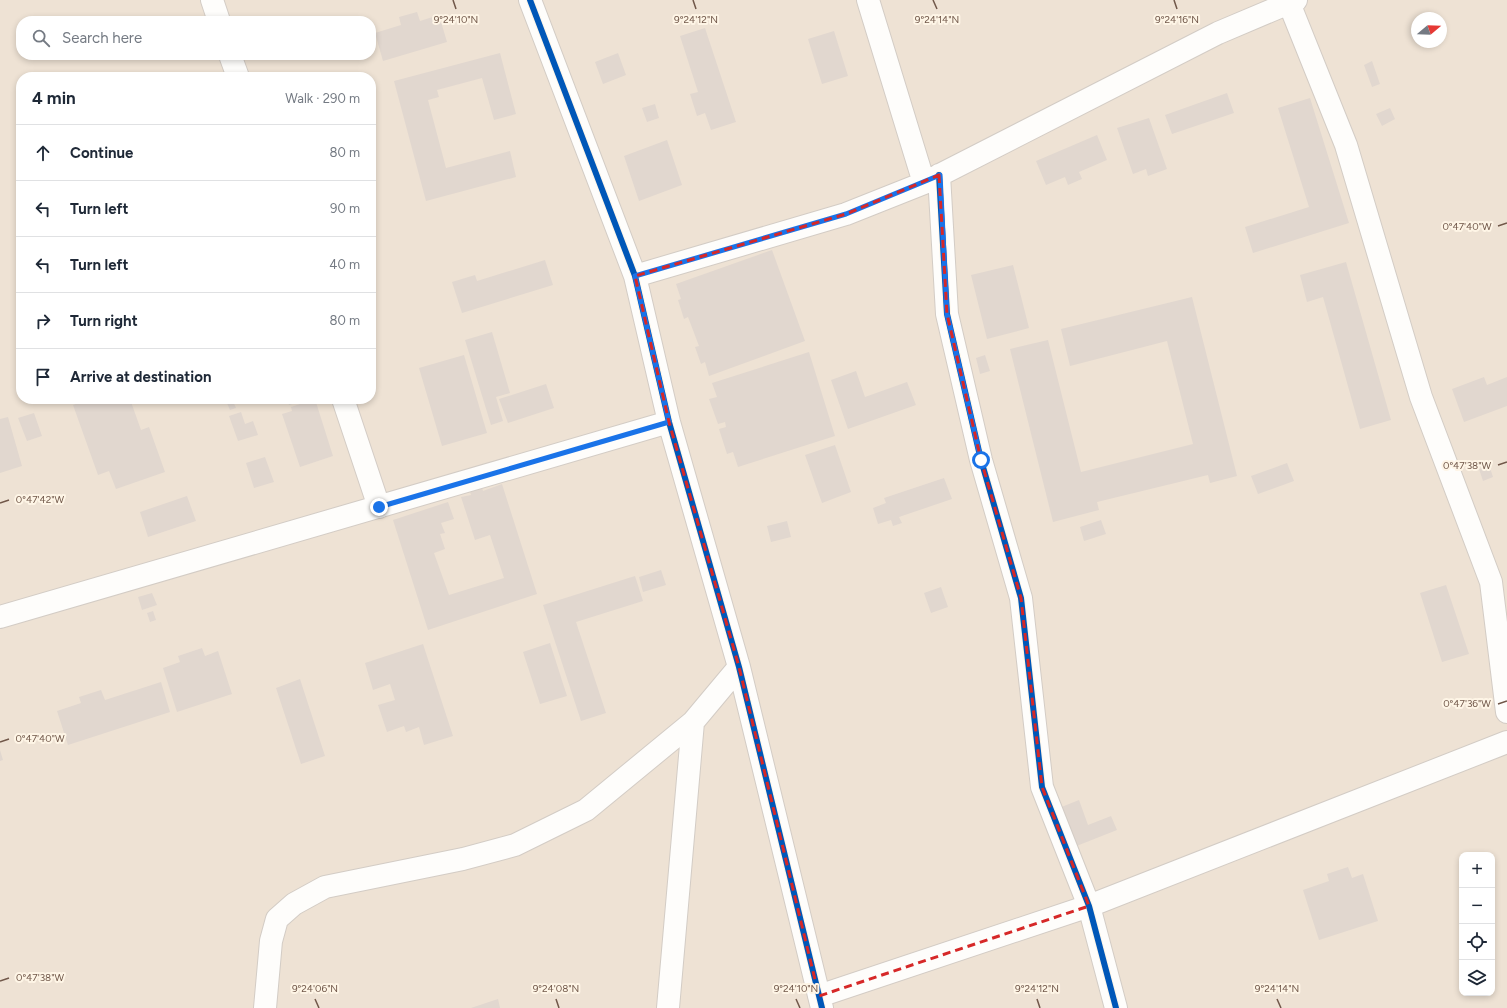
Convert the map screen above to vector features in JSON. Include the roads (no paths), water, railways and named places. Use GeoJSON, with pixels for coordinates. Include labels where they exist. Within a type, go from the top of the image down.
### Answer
{"type":"FeatureCollection","features":[{"type":"Feature","properties":{"kind":"street"},"geometry":{"type":"LineString","coordinates":[[212,0],[217,16]]}},
{"type":"Feature","properties":{"kind":"street"},"geometry":{"type":"LineString","coordinates":[[530,0],[635,276],[669,422],[739,667],[820,1002],[1089,906],[1507,742]]}},
{"type":"Feature","properties":{"kind":"street"},"geometry":{"type":"LineString","coordinates":[[868,0],[932,179],[947,314],[981,460],[1020,598],[1042,787],[1089,906],[1116,1008]]}},
{"type":"Feature","properties":{"kind":"street"},"geometry":{"type":"LineString","coordinates":[[635,276],[846,214],[932,179],[1218,33],[1292,1],[1346,145],[1421,397],[1491,582],[1507,712]]}},
{"type":"Feature","properties":{"kind":"street"},"geometry":{"type":"LineString","coordinates":[[232,60],[236,72]]}},
{"type":"Feature","properties":{"kind":"street"},"geometry":{"type":"LineString","coordinates":[[345,404],[379,507]]}},
{"type":"Feature","properties":{"kind":"street"},"geometry":{"type":"LineString","coordinates":[[0,617],[669,422]]}},
{"type":"Feature","properties":{"kind":"street"},"geometry":{"type":"LineString","coordinates":[[265,1008],[271,941],[277,919],[294,904],[325,887],[463,859],[516,845],[586,810],[693,722],[739,667]]}},
{"type":"Feature","properties":{"kind":"street"},"geometry":{"type":"LineString","coordinates":[[668,1008],[693,722]]}}]}
